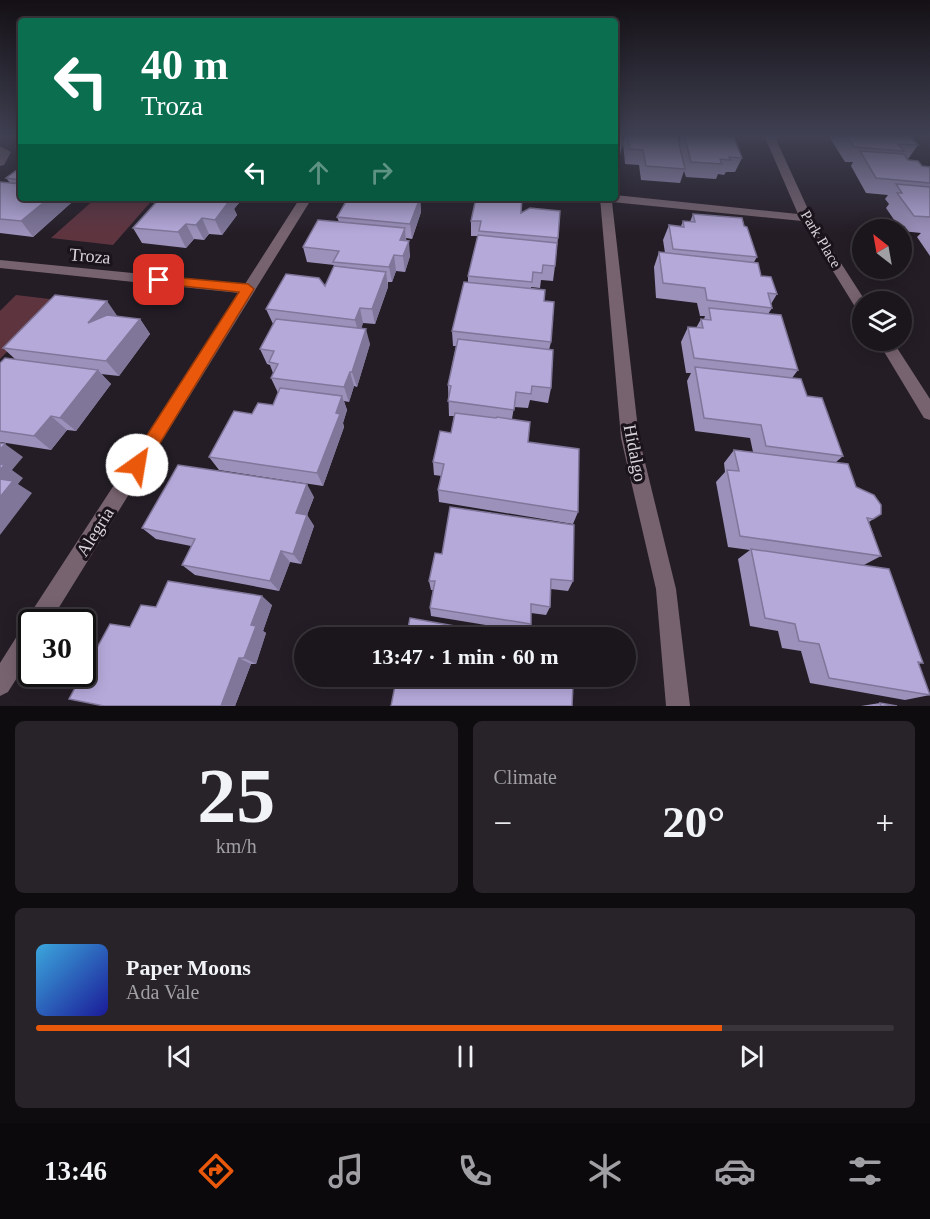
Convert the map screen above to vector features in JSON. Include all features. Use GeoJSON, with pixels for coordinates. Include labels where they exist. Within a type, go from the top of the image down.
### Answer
{"type":"FeatureCollection","features":[{"type":"Feature","properties":{"kind":"street","name":"Park Place"},"geometry":{"type":"LineString","coordinates":[[784,168],[806,218],[852,291]]}},
{"type":"Feature","properties":{"kind":"street"},"geometry":{"type":"LineString","coordinates":[[618,199],[806,218]]}},
{"type":"Feature","properties":{"kind":"street","name":"Alegria"},"geometry":{"type":"LineString","coordinates":[[46,609],[304,201]]}},
{"type":"Feature","properties":{"kind":"street","name":"Hidalgo"},"geometry":{"type":"LineString","coordinates":[[607,201],[630,438],[666,589],[678,706]]}},
{"type":"Feature","properties":{"kind":"street","name":"Troza"},"geometry":{"type":"LineString","coordinates":[[0,264],[248,289]]}},
{"type":"Feature","properties":{"kind":"street"},"geometry":{"type":"LineString","coordinates":[[891,351],[930,413]]}},
{"type":"Feature","properties":{"kind":"street"},"geometry":{"type":"LineString","coordinates":[[0,684],[18,655]]}},
{"type":"Feature","properties":{"kind":"shaded area"},"geometry":{"type":"Polygon","coordinates":[[[93,201],[151,201],[113,245],[51,238],[93,201]]]}},
{"type":"Feature","properties":{"kind":"shaded area"},"geometry":{"type":"Polygon","coordinates":[[[16,295],[58,300],[0,359],[0,311],[16,295]]]}},
{"type":"Feature","properties":{"kind":"building"},"geometry":{"type":"Polygon","coordinates":[[[870,168],[930,168],[930,183],[876,178],[870,168]]]}},
{"type":"Feature","properties":{"kind":"building"},"geometry":{"type":"Polygon","coordinates":[[[18,169],[18,180],[6,178],[18,169]]]}},
{"type":"Feature","properties":{"kind":"building"},"geometry":{"type":"Polygon","coordinates":[[[0,182],[18,184],[18,201],[45,201],[21,221],[0,219],[0,182]]]}},
{"type":"Feature","properties":{"kind":"building"},"geometry":{"type":"Polygon","coordinates":[[[896,184],[930,187],[930,217],[914,216],[897,193],[902,193],[896,184]]]}},
{"type":"Feature","properties":{"kind":"building"},"geometry":{"type":"Polygon","coordinates":[[[157,201],[229,201],[215,220],[202,218],[196,225],[186,224],[178,232],[133,228],[157,201]]]}},
{"type":"Feature","properties":{"kind":"building"},"geometry":{"type":"Polygon","coordinates":[[[346,201],[419,201],[410,224],[337,217],[346,201]]]}},
{"type":"Feature","properties":{"kind":"building"},"geometry":{"type":"Polygon","coordinates":[[[475,201],[522,201],[521,213],[530,208],[560,211],[558,238],[479,231],[481,221],[471,221],[475,201]]]}},
{"type":"Feature","properties":{"kind":"building"},"geometry":{"type":"Polygon","coordinates":[[[693,214],[742,218],[757,257],[673,249],[669,225],[684,227],[683,221],[695,222],[693,214]]]}},
{"type":"Feature","properties":{"kind":"building"},"geometry":{"type":"Polygon","coordinates":[[[318,220],[405,228],[400,240],[409,241],[403,256],[394,255],[389,267],[333,262],[339,251],[303,247],[318,220]]]}},
{"type":"Feature","properties":{"kind":"building"},"geometry":{"type":"Polygon","coordinates":[[[478,235],[557,243],[555,266],[543,265],[542,273],[533,272],[532,282],[468,276],[478,235]]]}},
{"type":"Feature","properties":{"kind":"building"},"geometry":{"type":"Polygon","coordinates":[[[659,252],[758,263],[761,276],[771,277],[777,294],[768,293],[772,308],[707,300],[705,288],[663,283],[659,252]]]}},
{"type":"Feature","properties":{"kind":"building"},"geometry":{"type":"Polygon","coordinates":[[[334,266],[386,272],[372,309],[360,308],[355,320],[266,309],[286,274],[319,278],[325,286],[334,266]]]}},
{"type":"Feature","properties":{"kind":"building"},"geometry":{"type":"Polygon","coordinates":[[[464,282],[545,290],[544,301],[554,302],[551,342],[452,331],[464,282]]]}},
{"type":"Feature","properties":{"kind":"building"},"geometry":{"type":"Polygon","coordinates":[[[55,295],[107,301],[88,323],[107,315],[140,319],[106,361],[3,348],[55,295]]]}},
{"type":"Feature","properties":{"kind":"building"},"geometry":{"type":"Polygon","coordinates":[[[709,308],[781,315],[798,370],[694,358],[688,327],[703,328],[701,319],[711,320],[709,308]]]}},
{"type":"Feature","properties":{"kind":"building"},"geometry":{"type":"Polygon","coordinates":[[[276,319],[366,329],[352,372],[344,387],[271,378],[278,364],[269,362],[274,351],[260,349],[276,319]]]}},
{"type":"Feature","properties":{"kind":"building"},"geometry":{"type":"Polygon","coordinates":[[[458,339],[553,350],[551,388],[532,386],[531,394],[516,392],[514,410],[448,401],[451,386],[448,385],[458,339]]]}},
{"type":"Feature","properties":{"kind":"building"},"geometry":{"type":"Polygon","coordinates":[[[5,358],[98,370],[60,418],[51,416],[34,436],[0,431],[0,363],[5,358]]]}},
{"type":"Feature","properties":{"kind":"building"},"geometry":{"type":"Polygon","coordinates":[[[695,367],[801,379],[807,396],[822,398],[843,456],[766,446],[761,425],[704,418],[695,367]]]}},
{"type":"Feature","properties":{"kind":"building"},"geometry":{"type":"Polygon","coordinates":[[[280,388],[342,396],[336,413],[340,414],[317,473],[209,457],[234,411],[252,414],[258,403],[273,405],[280,388]]]}},
{"type":"Feature","properties":{"kind":"building"},"geometry":{"type":"Polygon","coordinates":[[[455,413],[530,422],[528,442],[579,449],[578,512],[438,490],[444,464],[433,462],[440,431],[451,433],[455,413]]]}},
{"type":"Feature","properties":{"kind":"building"},"geometry":{"type":"Polygon","coordinates":[[[734,450],[848,464],[856,487],[874,495],[881,505],[881,514],[873,519],[867,518],[881,556],[740,536],[727,470],[739,471],[734,450]]]}},
{"type":"Feature","properties":{"kind":"building"},"geometry":{"type":"Polygon","coordinates":[[[178,465],[307,484],[296,513],[307,515],[293,554],[281,551],[270,581],[182,565],[195,539],[142,528],[178,465]]]}},
{"type":"Feature","properties":{"kind":"building"},"geometry":{"type":"Polygon","coordinates":[[[0,479],[13,481],[0,497],[0,479]]]}},
{"type":"Feature","properties":{"kind":"building"},"geometry":{"type":"Polygon","coordinates":[[[450,507],[574,525],[573,581],[551,579],[550,607],[531,604],[531,624],[430,608],[435,581],[429,581],[435,553],[442,554],[450,507]]]}},
{"type":"Feature","properties":{"kind":"building"},"geometry":{"type":"Polygon","coordinates":[[[751,549],[889,569],[923,663],[918,662],[930,695],[829,678],[819,644],[799,641],[795,624],[765,618],[751,549]]]}},
{"type":"Feature","properties":{"kind":"building"},"geometry":{"type":"Polygon","coordinates":[[[168,581],[262,596],[251,625],[256,626],[244,658],[239,658],[221,706],[104,706],[69,699],[76,687],[96,687],[96,650],[110,624],[130,627],[141,605],[156,607],[168,581]]]}},
{"type":"Feature","properties":{"kind":"building"},"geometry":{"type":"Polygon","coordinates":[[[410,618],[460,627],[408,627],[410,618]]]}},
{"type":"Feature","properties":{"kind":"building"},"geometry":{"type":"Polygon","coordinates":[[[395,687],[573,687],[572,706],[391,706],[395,687]]]}},
{"type":"Feature","properties":{"kind":"building"},"geometry":{"type":"Polygon","coordinates":[[[880,703],[897,706],[881,706],[880,703]]]}},
{"type":"Feature","properties":{"kind":"route"},"geometry":{"type":"LineString","coordinates":[[137,465],[248,289],[159,280]]}}]}
